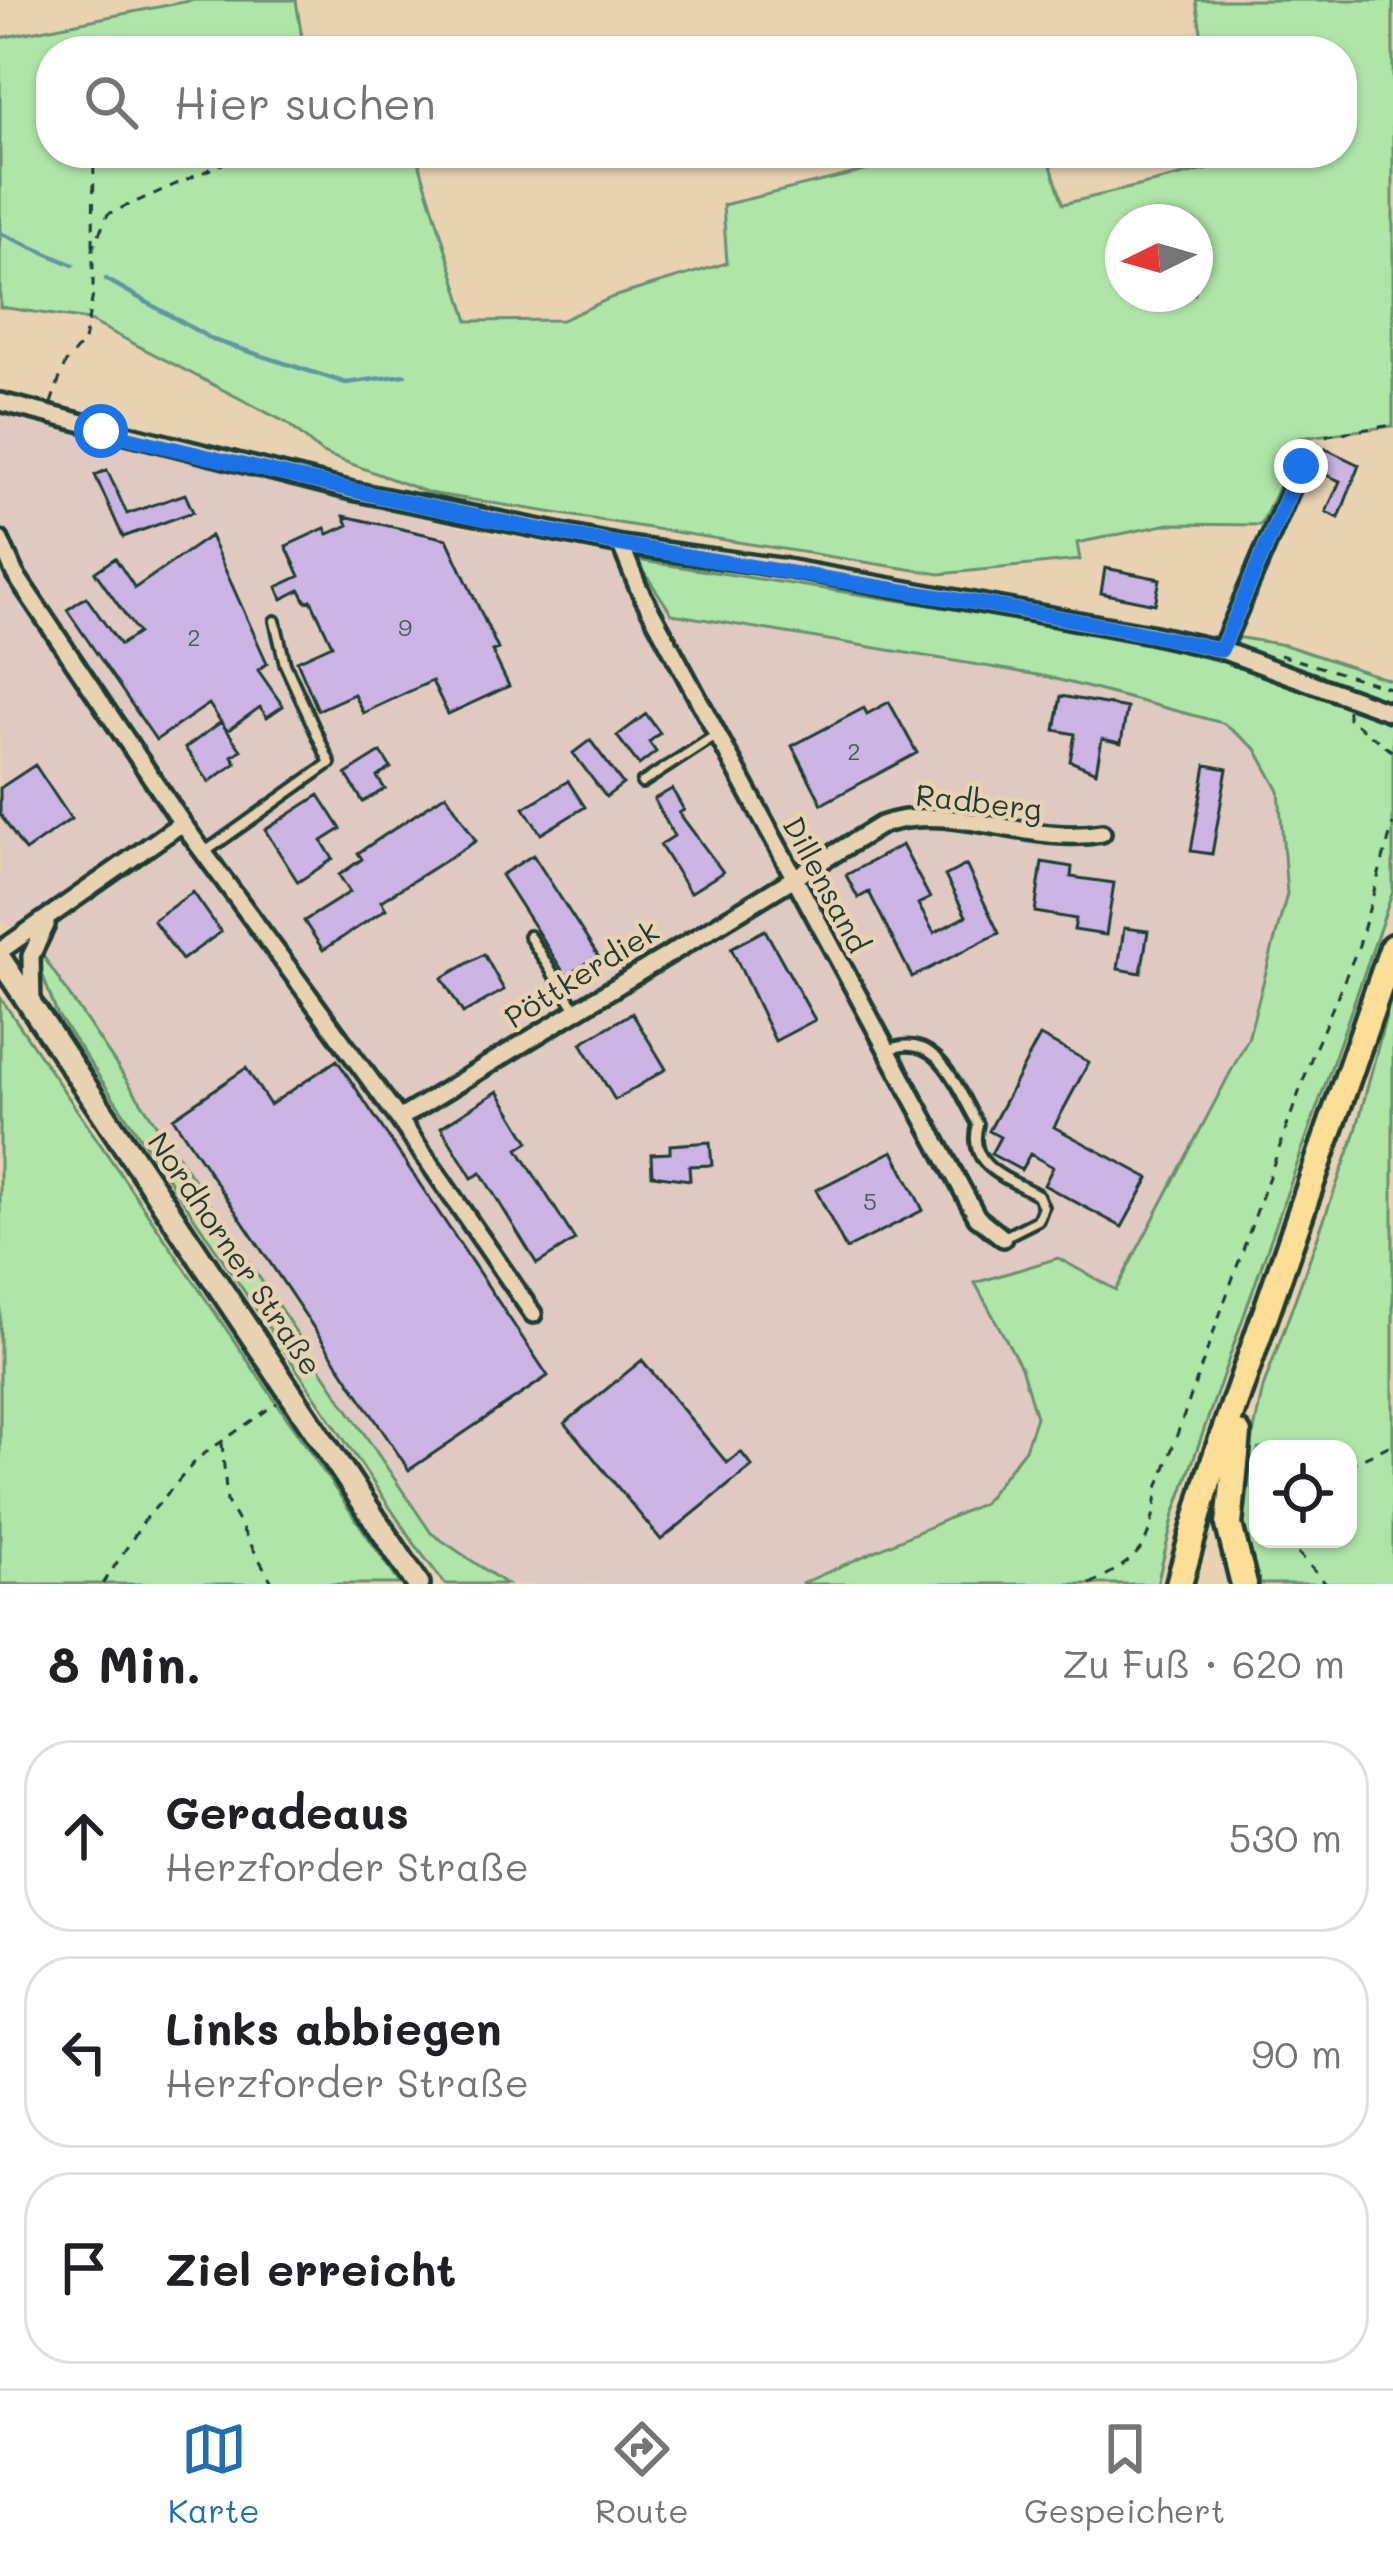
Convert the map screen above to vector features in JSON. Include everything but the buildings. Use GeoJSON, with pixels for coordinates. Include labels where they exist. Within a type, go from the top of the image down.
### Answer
{"type":"FeatureCollection","features":[{"type":"Feature","properties":{"kind":"main road"},"geometry":{"type":"LineString","coordinates":[[1179,1584],[1210,1474],[1393,947]]}},
{"type":"Feature","properties":{"kind":"main road","name":"Nordhorner Straße"},"geometry":{"type":"LineString","coordinates":[[0,955],[418,1584]]}},
{"type":"Feature","properties":{"kind":"main road"},"geometry":{"type":"LineString","coordinates":[[1244,1584],[1229,1525],[1228,1492],[1256,1343]]}},
{"type":"Feature","properties":{"kind":"street"},"geometry":{"type":"LineString","coordinates":[[0,402],[352,491],[621,545],[1010,607],[1221,650],[1393,713]]}},
{"type":"Feature","properties":{"kind":"street"},"geometry":{"type":"LineString","coordinates":[[1221,650],[1304,459]]}},
{"type":"Feature","properties":{"kind":"street"},"geometry":{"type":"LineString","coordinates":[[0,540],[15,574],[182,823],[400,1119],[533,1314]]}},
{"type":"Feature","properties":{"kind":"street","name":"Dillensand"},"geometry":{"type":"LineString","coordinates":[[621,545],[716,735],[977,1217],[1003,1238]]}},
{"type":"Feature","properties":{"kind":"street","name":"Radberg"},"geometry":{"type":"LineString","coordinates":[[792,876],[881,825],[914,816],[1067,839],[1102,833]]}},
{"type":"Feature","properties":{"kind":"street"},"geometry":{"type":"LineString","coordinates":[[0,955],[182,823]]}},
{"type":"Feature","properties":{"kind":"street","name":"Pöttkerdiek"},"geometry":{"type":"LineString","coordinates":[[400,1119],[792,876]]}},
{"type":"Feature","properties":{"kind":"street"},"geometry":{"type":"LineString","coordinates":[[32,1008],[31,956],[52,916]]}},
{"type":"Feature","properties":{"kind":"lane"},"geometry":{"type":"LineString","coordinates":[[204,853],[330,763],[285,664],[274,621]]}},
{"type":"Feature","properties":{"kind":"lane"},"geometry":{"type":"LineString","coordinates":[[642,783],[716,735]]}},
{"type":"Feature","properties":{"kind":"lane"},"geometry":{"type":"LineString","coordinates":[[529,936],[575,1008]]}},
{"type":"Feature","properties":{"kind":"lane"},"geometry":{"type":"LineString","coordinates":[[886,1051],[917,1043],[935,1052],[978,1124],[972,1143],[980,1163],[1038,1195],[1043,1208],[1038,1220],[1003,1238]]}},
{"type":"Feature","properties":{"kind":"path"},"geometry":{"type":"LineString","coordinates":[[46,416],[65,364],[85,341],[93,295],[94,168]]}},
{"type":"Feature","properties":{"kind":"path"},"geometry":{"type":"LineString","coordinates":[[93,248],[108,214],[213,168]]}},
{"type":"Feature","properties":{"kind":"path"},"geometry":{"type":"LineString","coordinates":[[1304,459],[1328,435],[1393,425]]}},
{"type":"Feature","properties":{"kind":"path"},"geometry":{"type":"LineString","coordinates":[[1277,654],[1393,689]]}},
{"type":"Feature","properties":{"kind":"path"},"geometry":{"type":"LineString","coordinates":[[1348,696],[1348,718],[1393,752]]}},
{"type":"Feature","properties":{"kind":"path"},"geometry":{"type":"LineString","coordinates":[[1090,1584],[1136,1559],[1150,1537],[1158,1488],[1312,1056],[1359,945],[1393,824]]}},
{"type":"Feature","properties":{"kind":"path"},"geometry":{"type":"LineString","coordinates":[[103,1584],[144,1521],[198,1458],[293,1391]]}},
{"type":"Feature","properties":{"kind":"path"},"geometry":{"type":"LineString","coordinates":[[222,1442],[227,1502],[273,1584]]}},
{"type":"Feature","properties":{"kind":"path"},"geometry":{"type":"LineString","coordinates":[[1357,1462],[1393,1444]]}},
{"type":"Feature","properties":{"kind":"path"},"geometry":{"type":"LineString","coordinates":[[1294,1548],[1326,1584]]}},
{"type":"Feature","properties":{"kind":"shaded area"},"geometry":{"type":"Polygon","coordinates":[[[0,411],[104,441],[505,538],[636,560],[672,614],[1044,676],[1223,723],[1256,749],[1280,791],[1287,894],[1248,1039],[1115,1291],[975,1283],[1021,1367],[1036,1417],[1025,1449],[983,1503],[801,1584],[506,1584],[431,1533],[41,953],[0,917],[0,411]]]}},
{"type":"Feature","properties":{"kind":"green space"},"geometry":{"type":"Polygon","coordinates":[[[194,0],[296,0],[302,36],[36,36],[36,168],[421,168],[468,321],[562,320],[613,297],[727,263],[723,205],[877,168],[1052,168],[1063,204],[1214,168],[1357,168],[1357,36],[1202,36],[1196,0],[1393,0],[1393,426],[1301,438],[1261,525],[1169,524],[1077,543],[1080,560],[940,574],[429,493],[322,453],[287,423],[88,320],[0,307],[0,38],[194,0]]]}},
{"type":"Feature","properties":{"kind":"green space"},"geometry":{"type":"Polygon","coordinates":[[[636,560],[1221,650],[1229,636],[1285,645],[1393,681],[1393,891],[1174,1515],[1157,1584],[801,1584],[983,1503],[1025,1449],[1036,1417],[1021,1367],[975,1283],[1058,1258],[1116,1290],[1248,1039],[1287,894],[1279,791],[1256,749],[1223,723],[1044,676],[672,614],[636,560]]]}},
{"type":"Feature","properties":{"kind":"green space"},"geometry":{"type":"Polygon","coordinates":[[[34,952],[41,953],[431,1533],[506,1584],[445,1584],[418,1549],[57,1014],[34,952]]]}},
{"type":"Feature","properties":{"kind":"green space"},"geometry":{"type":"Polygon","coordinates":[[[1393,989],[1393,1584],[1261,1584],[1243,1544],[1239,1501],[1249,1454],[1249,1548],[1357,1548],[1357,1440],[1252,1440],[1263,1388],[1356,1131],[1393,989]]]}},
{"type":"Feature","properties":{"kind":"green space"},"geometry":{"type":"Polygon","coordinates":[[[0,997],[368,1537],[400,1584],[0,1584],[0,997]]]}},
{"type":"Feature","properties":{"kind":"waterway"},"geometry":{"type":"LineString","coordinates":[[0,233],[73,265]]}},
{"type":"Feature","properties":{"kind":"waterway"},"geometry":{"type":"LineString","coordinates":[[106,279],[213,340],[346,383],[405,375]]}},
{"type":"Feature","properties":{"kind":"route"},"geometry":{"type":"LineString","coordinates":[[101,431],[352,491],[621,545],[1010,607],[1221,650],[1301,466]]}}]}
